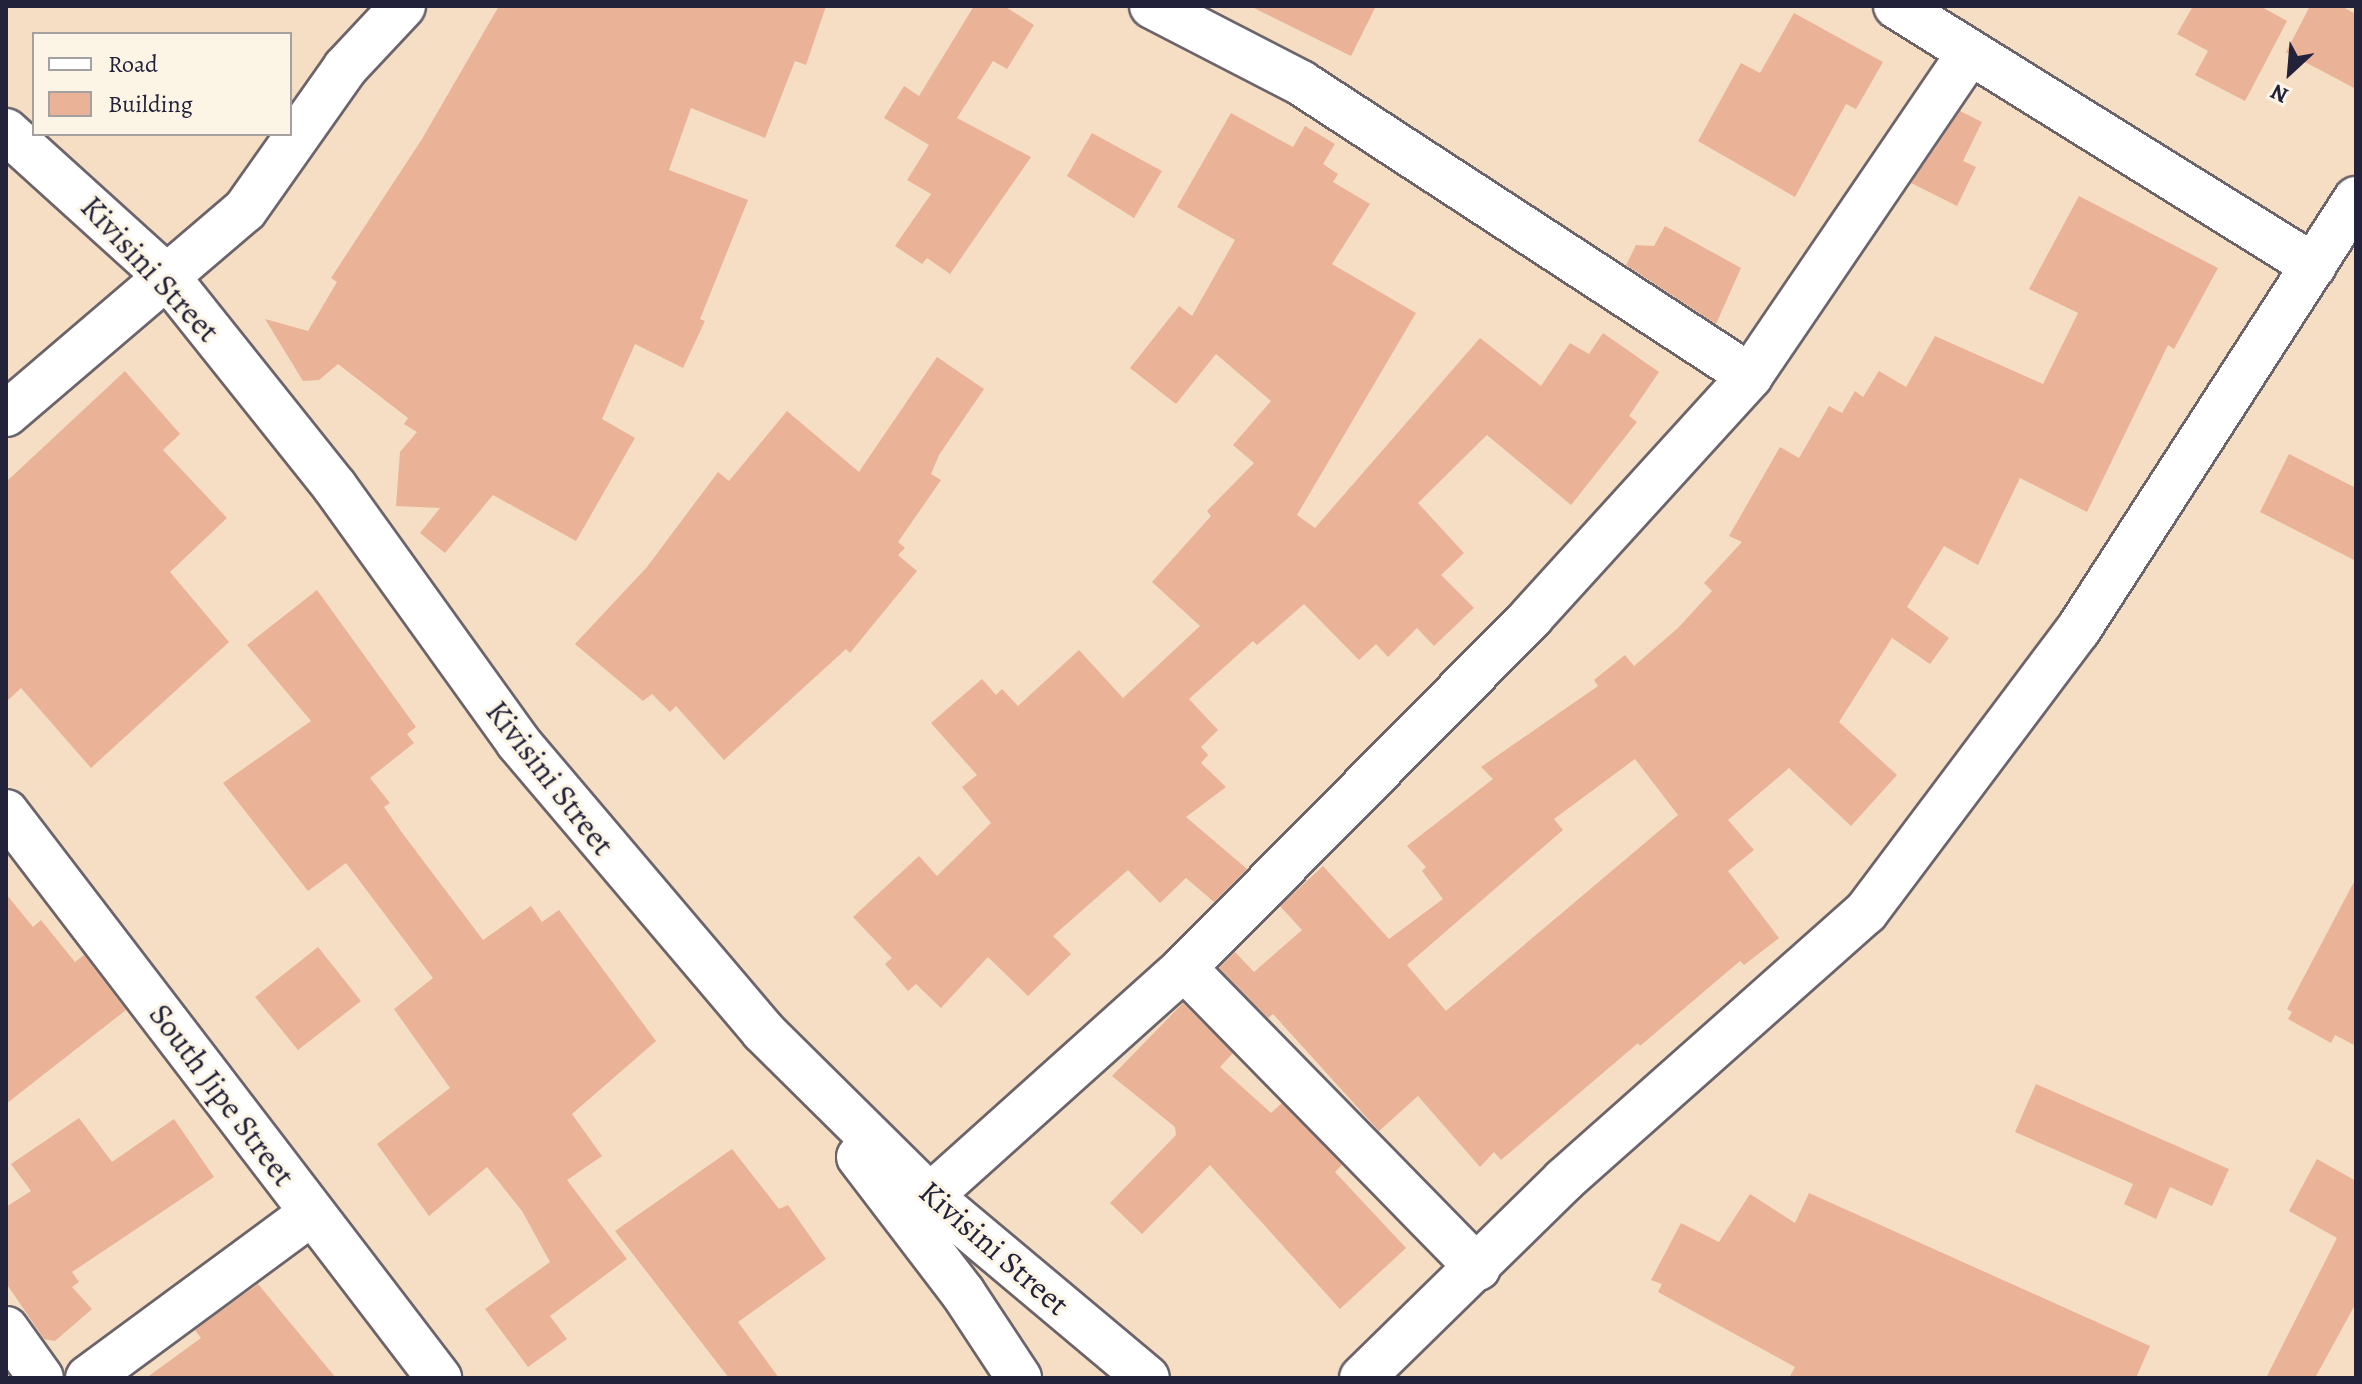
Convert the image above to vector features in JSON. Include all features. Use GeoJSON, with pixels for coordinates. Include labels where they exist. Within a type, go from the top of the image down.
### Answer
{"type":"FeatureCollection","features":[{"type":"Feature","properties":{"kind":"street"},"geometry":{"type":"LineString","coordinates":[[6,414],[169,279],[245,210],[345,68],[403,6]]}},
{"type":"Feature","properties":{"kind":"street"},"geometry":{"type":"LineString","coordinates":[[1152,6],[1301,83],[1750,376]]}},
{"type":"Feature","properties":{"kind":"street"},"geometry":{"type":"LineString","coordinates":[[1896,6],[1968,55],[2314,266]]}},
{"type":"Feature","properties":{"kind":"street"},"geometry":{"type":"LineString","coordinates":[[930,1196],[1184,968],[1531,617],[1750,376],[1968,55]]}},
{"type":"Feature","properties":{"kind":"street","name":"Kivisini Street"},"geometry":{"type":"LineString","coordinates":[[6,131],[169,279],[335,487],[518,742],[763,1031],[930,1196],[1147,1378]]}},
{"type":"Feature","properties":{"kind":"street"},"geometry":{"type":"LineString","coordinates":[[1362,1378],[1478,1268],[1564,1180],[1866,912],[2078,630],[2356,199]]}},
{"type":"Feature","properties":{"kind":"street","name":"South Jipe Street"},"geometry":{"type":"LineString","coordinates":[[6,812],[439,1378]]}},
{"type":"Feature","properties":{"kind":"street"},"geometry":{"type":"LineString","coordinates":[[1184,968],[1478,1268]]}},
{"type":"Feature","properties":{"kind":"street"},"geometry":{"type":"LineString","coordinates":[[763,1031],[963,1293],[1019,1378]]}},
{"type":"Feature","properties":{"kind":"street"},"geometry":{"type":"LineString","coordinates":[[88,1378],[312,1213]]}},
{"type":"Feature","properties":{"kind":"street"},"geometry":{"type":"LineString","coordinates":[[6,1329],[41,1378]]}},
{"type":"Feature","properties":{"kind":"building"},"geometry":{"type":"Polygon","coordinates":[[[499,6],[826,6],[806,65],[795,61],[765,138],[691,108],[669,170],[748,200],[700,319],[705,321],[683,368],[635,344],[602,419],[635,438],[576,541],[493,495],[445,553],[420,533],[440,508],[396,506],[400,452],[417,432],[404,424],[408,418],[338,364],[319,380],[303,381],[265,319],[308,331],[337,282],[331,278],[422,139],[499,6]]]}},
{"type":"Feature","properties":{"kind":"building"},"geometry":{"type":"Polygon","coordinates":[[[974,6],[1004,6],[1034,25],[1007,69],[993,61],[957,118],[1031,157],[950,274],[927,258],[922,264],[895,246],[931,194],[907,180],[929,145],[884,118],[904,86],[919,96],[974,6]]]}},
{"type":"Feature","properties":{"kind":"building"},"geometry":{"type":"Polygon","coordinates":[[[1250,6],[1376,6],[1351,56],[1250,6]]]}},
{"type":"Feature","properties":{"kind":"building"},"geometry":{"type":"Polygon","coordinates":[[[2193,6],[2260,6],[2287,21],[2245,101],[2195,75],[2208,51],[2177,34],[2193,6]]]}},
{"type":"Feature","properties":{"kind":"building"},"geometry":{"type":"Polygon","coordinates":[[[2310,6],[2341,6],[2356,14],[2356,89],[2286,52],[2310,6]]]}},
{"type":"Feature","properties":{"kind":"building"},"geometry":{"type":"Polygon","coordinates":[[[1794,13],[1883,62],[1856,109],[1846,104],[1795,197],[1698,141],[1741,63],[1760,73],[1794,13]]]}},
{"type":"Feature","properties":{"kind":"building"},"geometry":{"type":"Polygon","coordinates":[[[1960,111],[1982,122],[1963,161],[1976,167],[1957,206],[1911,183],[1960,111]]]}},
{"type":"Feature","properties":{"kind":"building"},"geometry":{"type":"Polygon","coordinates":[[[1231,113],[1293,147],[1305,126],[1335,144],[1323,164],[1338,174],[1333,182],[1370,204],[1332,264],[1416,313],[1297,515],[1315,528],[1480,338],[1541,386],[1570,343],[1589,354],[1603,333],[1659,372],[1629,416],[1637,422],[1571,505],[1487,435],[1418,503],[1464,553],[1441,575],[1474,608],[1434,646],[1417,628],[1388,657],[1376,644],[1359,660],[1304,604],[1257,645],[1253,641],[1189,699],[1218,730],[1201,747],[1208,755],[1201,763],[1226,787],[1186,817],[1247,869],[1214,902],[1186,878],[1160,903],[1128,870],[1053,936],[1071,954],[1028,996],[988,957],[941,1008],[916,984],[908,991],[885,964],[892,958],[853,917],[919,856],[937,876],[991,823],[962,787],[977,775],[931,723],[982,679],[996,695],[1002,689],[1018,706],[1079,650],[1123,698],[1200,626],[1152,582],[1211,516],[1207,511],[1254,463],[1233,445],[1271,401],[1216,354],[1176,404],[1130,368],[1179,306],[1192,316],[1235,240],[1177,207],[1231,113]]]}},
{"type":"Feature","properties":{"kind":"building"},"geometry":{"type":"Polygon","coordinates":[[[1092,133],[1162,171],[1134,218],[1067,176],[1092,133]]]}},
{"type":"Feature","properties":{"kind":"building"},"geometry":{"type":"Polygon","coordinates":[[[2079,196],[2218,268],[2174,349],[2168,345],[2087,512],[2020,478],[1978,565],[1944,546],[1907,607],[1949,638],[1930,664],[1892,638],[1839,722],[1897,775],[1851,826],[1789,768],[1728,820],[1754,850],[1728,871],[1779,938],[1744,965],[1740,961],[1501,1160],[1494,1152],[1480,1167],[1418,1096],[1379,1131],[1273,1014],[1268,1018],[1219,968],[1235,952],[1254,972],[1302,930],[1280,906],[1323,866],[1389,939],[1443,899],[1422,871],[1426,867],[1407,846],[1493,779],[1481,767],[1598,686],[1594,680],[1625,655],[1634,666],[1678,628],[1712,591],[1704,583],[1742,542],[1729,536],[1780,447],[1799,458],[1829,406],[1842,413],[1855,391],[1863,397],[1879,371],[1906,387],[1935,336],[2043,384],[2078,313],[2029,289],[2079,196]],[[1635,759],[1554,819],[1563,830],[1407,965],[1446,1011],[1678,815],[1635,759]]]}},
{"type":"Feature","properties":{"kind":"building"},"geometry":{"type":"Polygon","coordinates":[[[1665,226],[1741,268],[1716,324],[1626,265],[1636,245],[1654,246],[1665,226]]]}},
{"type":"Feature","properties":{"kind":"building"},"geometry":{"type":"Polygon","coordinates":[[[937,357],[984,389],[939,455],[931,474],[941,480],[898,542],[905,548],[898,555],[917,571],[850,653],[846,649],[724,760],[676,706],[670,712],[652,694],[643,701],[575,644],[647,567],[718,472],[729,481],[787,411],[859,472],[937,357]]]}},
{"type":"Feature","properties":{"kind":"building"},"geometry":{"type":"Polygon","coordinates":[[[125,371],[180,434],[163,450],[227,518],[170,572],[229,642],[91,768],[21,688],[6,702],[6,482],[125,371]]]}},
{"type":"Feature","properties":{"kind":"building"},"geometry":{"type":"Polygon","coordinates":[[[2289,454],[2356,488],[2356,561],[2260,512],[2289,454]]]}},
{"type":"Feature","properties":{"kind":"building"},"geometry":{"type":"Polygon","coordinates":[[[317,590],[416,727],[407,734],[414,743],[370,778],[390,803],[384,807],[403,834],[483,940],[531,906],[542,922],[559,910],[656,1041],[572,1114],[602,1156],[567,1180],[627,1259],[550,1316],[567,1339],[528,1367],[485,1309],[550,1262],[522,1211],[487,1167],[429,1216],[377,1144],[450,1088],[394,1009],[433,978],[346,863],[308,891],[223,783],[311,721],[247,645],[317,590]]]}},
{"type":"Feature","properties":{"kind":"building"},"geometry":{"type":"Polygon","coordinates":[[[2356,878],[2356,1046],[2335,1035],[2331,1043],[2288,1019],[2292,1012],[2287,1009],[2356,878]]]}},
{"type":"Feature","properties":{"kind":"building"},"geometry":{"type":"Polygon","coordinates":[[[6,894],[33,927],[41,920],[75,962],[84,955],[126,1010],[6,1104],[6,894]]]}},
{"type":"Feature","properties":{"kind":"building"},"geometry":{"type":"Polygon","coordinates":[[[318,947],[361,1001],[298,1050],[255,997],[318,947]]]}},
{"type":"Feature","properties":{"kind":"building"},"geometry":{"type":"Polygon","coordinates":[[[1183,1003],[1233,1053],[1220,1067],[1271,1113],[1282,1103],[1342,1165],[1335,1172],[1406,1248],[1340,1309],[1210,1165],[1142,1234],[1110,1203],[1176,1135],[1175,1127],[1112,1076],[1183,1003]]]}},
{"type":"Feature","properties":{"kind":"building"},"geometry":{"type":"Polygon","coordinates":[[[2036,1084],[2229,1169],[2212,1206],[2170,1187],[2156,1219],[2124,1204],[2133,1184],[2015,1132],[2036,1084]]]}},
{"type":"Feature","properties":{"kind":"building"},"geometry":{"type":"Polygon","coordinates":[[[79,1118],[112,1162],[174,1119],[214,1177],[72,1272],[79,1282],[72,1287],[92,1309],[55,1341],[44,1339],[6,1283],[6,1207],[31,1191],[11,1164],[79,1118]]]}},
{"type":"Feature","properties":{"kind":"building"},"geometry":{"type":"Polygon","coordinates":[[[732,1149],[779,1209],[788,1205],[826,1259],[738,1322],[779,1378],[729,1378],[615,1231],[732,1149]]]}},
{"type":"Feature","properties":{"kind":"building"},"geometry":{"type":"Polygon","coordinates":[[[2317,1159],[2356,1181],[2356,1303],[2315,1378],[2266,1378],[2337,1238],[2289,1211],[2317,1159]]]}},
{"type":"Feature","properties":{"kind":"building"},"geometry":{"type":"Polygon","coordinates":[[[1809,1193],[2150,1346],[2136,1378],[1789,1378],[1795,1367],[1658,1292],[1662,1284],[1651,1280],[1681,1223],[1719,1242],[1750,1194],[1795,1223],[1809,1193]]]}},
{"type":"Feature","properties":{"kind":"building"},"geometry":{"type":"Polygon","coordinates":[[[258,1284],[336,1378],[146,1378],[201,1338],[195,1330],[258,1284]]]}}]}
